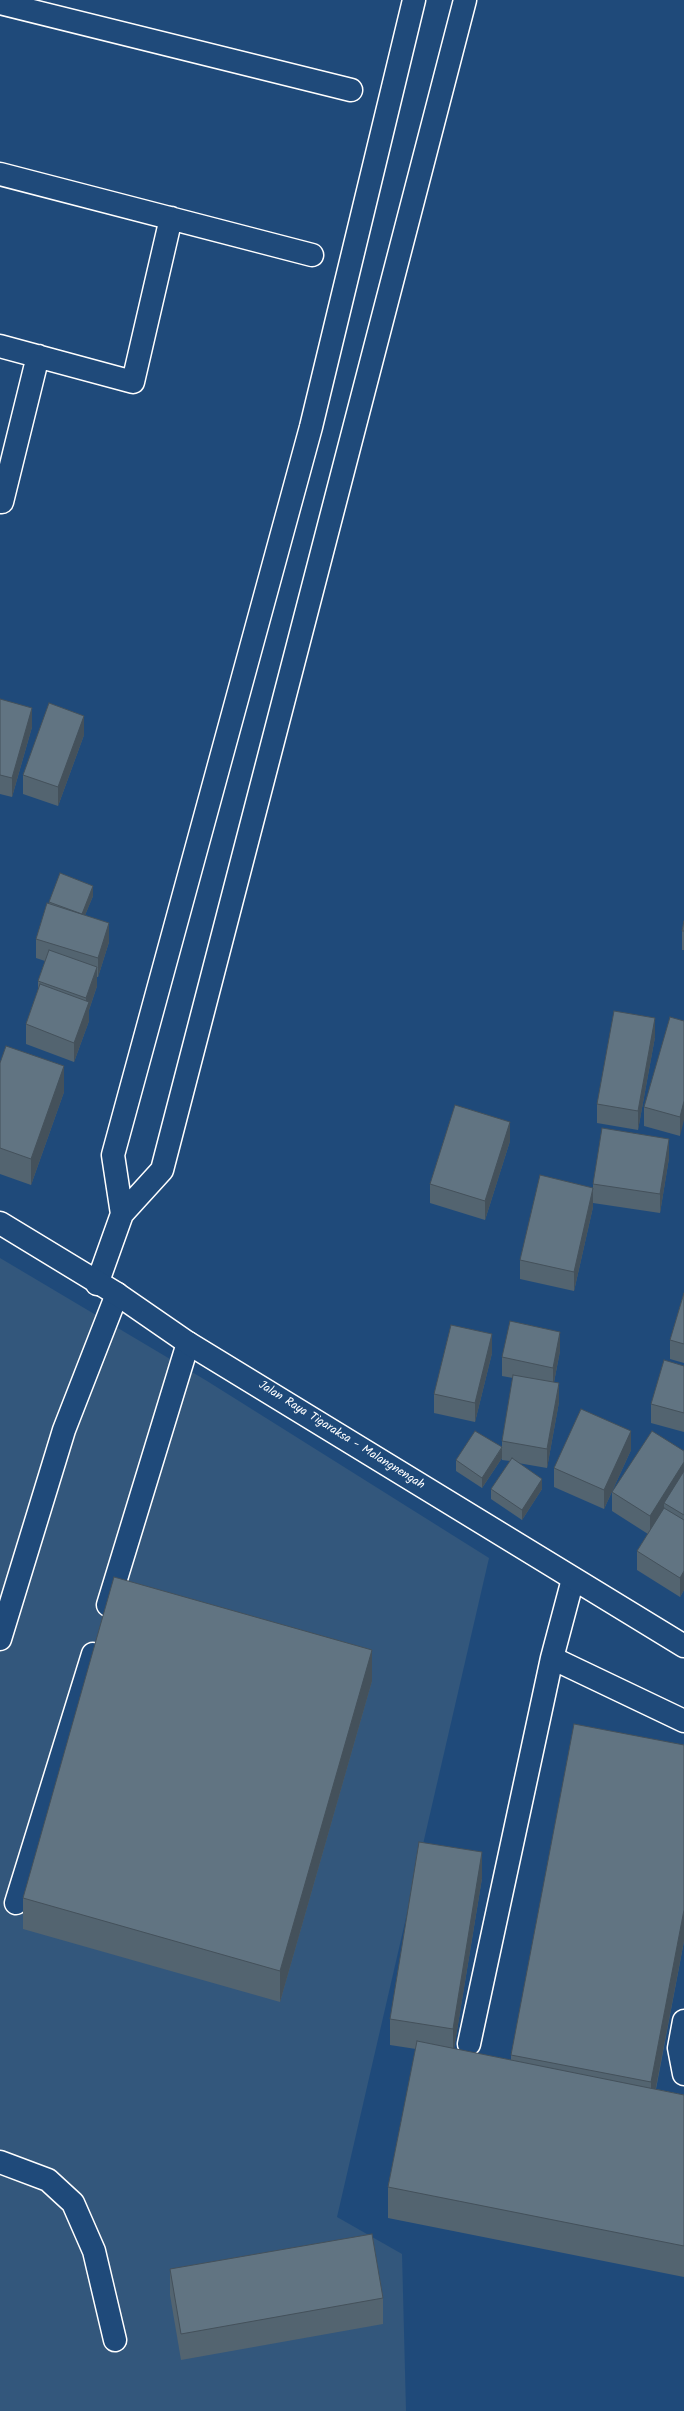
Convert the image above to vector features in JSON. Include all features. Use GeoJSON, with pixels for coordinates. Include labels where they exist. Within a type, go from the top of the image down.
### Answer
{"type":"FeatureCollection","features":[{"type":"Feature","properties":{"kind":"street"},"geometry":{"type":"LineString","coordinates":[[122,1214],[113,1155],[311,427],[414,0]]}},
{"type":"Feature","properties":{"kind":"street"},"geometry":{"type":"LineString","coordinates":[[97,1284],[122,1214],[162,1170],[465,0]]}},
{"type":"Feature","properties":{"kind":"street"},"geometry":{"type":"LineString","coordinates":[[0,3],[351,90]]}},
{"type":"Feature","properties":{"kind":"street"},"geometry":{"type":"LineString","coordinates":[[0,174],[312,255]]}},
{"type":"Feature","properties":{"kind":"street"},"geometry":{"type":"LineString","coordinates":[[0,346],[133,382],[171,218]]}},
{"type":"Feature","properties":{"kind":"street"},"geometry":{"type":"LineString","coordinates":[[0,502],[2,502],[38,356]]}},
{"type":"Feature","properties":{"kind":"street","name":"Jalan Raya Tigaraksa - Malangnengah"},"geometry":{"type":"LineString","coordinates":[[0,1223],[97,1284],[116,1294],[188,1343],[684,1646]]}},
{"type":"Feature","properties":{"kind":"street"},"geometry":{"type":"LineString","coordinates":[[0,1639],[64,1430],[116,1294]]}},
{"type":"Feature","properties":{"kind":"street"},"geometry":{"type":"LineString","coordinates":[[16,1903],[188,1343]]}},
{"type":"Feature","properties":{"kind":"street"},"geometry":{"type":"LineString","coordinates":[[469,2044],[552,1658],[573,1579]]}},
{"type":"Feature","properties":{"kind":"street"},"geometry":{"type":"LineString","coordinates":[[552,1658],[684,1721]]}},
{"type":"Feature","properties":{"kind":"street"},"geometry":{"type":"LineString","coordinates":[[684,2021],[679,2048],[684,2074]]}},
{"type":"Feature","properties":{"kind":"street"},"geometry":{"type":"LineString","coordinates":[[0,2162],[48,2180],[73,2203],[94,2251],[115,2340]]}},
{"type":"Feature","properties":{"kind":"shaded area"},"geometry":{"type":"Polygon","coordinates":[[[0,1258],[207,1381],[489,1558],[337,2217],[402,2254],[406,2411],[0,2411],[0,1258]]]}},
{"type":"Feature","properties":{"kind":"building"},"geometry":{"type":"Polygon","coordinates":[[[0,699],[32,708],[12,778],[0,775],[0,699]]]}},
{"type":"Feature","properties":{"kind":"building"},"geometry":{"type":"Polygon","coordinates":[[[49,703],[84,716],[58,787],[23,775],[49,703]]]}},
{"type":"Feature","properties":{"kind":"building"},"geometry":{"type":"Polygon","coordinates":[[[60,873],[93,886],[82,914],[49,902],[60,873]]]}},
{"type":"Feature","properties":{"kind":"building"},"geometry":{"type":"Polygon","coordinates":[[[47,903],[109,923],[98,958],[36,939],[47,903]]]}},
{"type":"Feature","properties":{"kind":"building"},"geometry":{"type":"Polygon","coordinates":[[[49,950],[97,967],[86,998],[38,981],[49,950]]]}},
{"type":"Feature","properties":{"kind":"building"},"geometry":{"type":"Polygon","coordinates":[[[40,984],[89,1002],[74,1043],[26,1024],[40,984]]]}},
{"type":"Feature","properties":{"kind":"building"},"geometry":{"type":"Polygon","coordinates":[[[614,1011],[655,1018],[638,1111],[597,1104],[614,1011]]]}},
{"type":"Feature","properties":{"kind":"building"},"geometry":{"type":"Polygon","coordinates":[[[670,1017],[684,1021],[684,1101],[680,1117],[644,1107],[670,1017]]]}},
{"type":"Feature","properties":{"kind":"building"},"geometry":{"type":"Polygon","coordinates":[[[6,1046],[64,1066],[31,1159],[0,1148],[0,1063],[6,1046]]]}},
{"type":"Feature","properties":{"kind":"building"},"geometry":{"type":"Polygon","coordinates":[[[455,1105],[510,1122],[485,1201],[430,1184],[455,1105]]]}},
{"type":"Feature","properties":{"kind":"building"},"geometry":{"type":"Polygon","coordinates":[[[602,1128],[669,1139],[660,1194],[593,1184],[602,1128]]]}},
{"type":"Feature","properties":{"kind":"building"},"geometry":{"type":"Polygon","coordinates":[[[540,1175],[593,1188],[574,1272],[520,1260],[540,1175]]]}},
{"type":"Feature","properties":{"kind":"building"},"geometry":{"type":"Polygon","coordinates":[[[684,1293],[684,1344],[670,1340],[684,1293]]]}},
{"type":"Feature","properties":{"kind":"building"},"geometry":{"type":"Polygon","coordinates":[[[510,1321],[560,1332],[553,1368],[502,1357],[510,1321]]]}},
{"type":"Feature","properties":{"kind":"building"},"geometry":{"type":"Polygon","coordinates":[[[451,1325],[492,1334],[475,1403],[434,1394],[451,1325]]]}},
{"type":"Feature","properties":{"kind":"building"},"geometry":{"type":"Polygon","coordinates":[[[664,1360],[684,1366],[684,1413],[651,1404],[664,1360]]]}},
{"type":"Feature","properties":{"kind":"building"},"geometry":{"type":"Polygon","coordinates":[[[513,1375],[559,1383],[547,1449],[502,1441],[513,1375]]]}},
{"type":"Feature","properties":{"kind":"building"},"geometry":{"type":"Polygon","coordinates":[[[581,1409],[631,1431],[604,1490],[554,1468],[581,1409]]]}},
{"type":"Feature","properties":{"kind":"building"},"geometry":{"type":"Polygon","coordinates":[[[475,1431],[502,1447],[482,1478],[456,1460],[475,1431]]]}},
{"type":"Feature","properties":{"kind":"building"},"geometry":{"type":"Polygon","coordinates":[[[652,1431],[684,1451],[684,1462],[650,1516],[612,1492],[652,1431]]]}},
{"type":"Feature","properties":{"kind":"building"},"geometry":{"type":"Polygon","coordinates":[[[512,1458],[542,1479],[522,1510],[491,1489],[512,1458]]]}},
{"type":"Feature","properties":{"kind":"building"},"geometry":{"type":"Polygon","coordinates":[[[684,1471],[684,1515],[664,1503],[684,1471]]]}},
{"type":"Feature","properties":{"kind":"building"},"geometry":{"type":"Polygon","coordinates":[[[664,1508],[684,1520],[684,1571],[680,1578],[637,1551],[664,1508]]]}},
{"type":"Feature","properties":{"kind":"building"},"geometry":{"type":"Polygon","coordinates":[[[114,1577],[372,1650],[280,1971],[23,1898],[114,1577]]]}},
{"type":"Feature","properties":{"kind":"building"},"geometry":{"type":"Polygon","coordinates":[[[574,1724],[684,1745],[684,1910],[651,2082],[511,2055],[574,1724]]]}},
{"type":"Feature","properties":{"kind":"building"},"geometry":{"type":"Polygon","coordinates":[[[419,1842],[482,1852],[453,2029],[390,2019],[419,1842]]]}},
{"type":"Feature","properties":{"kind":"building"},"geometry":{"type":"Polygon","coordinates":[[[417,2041],[684,2095],[684,2246],[388,2187],[417,2041]]]}},
{"type":"Feature","properties":{"kind":"building"},"geometry":{"type":"Polygon","coordinates":[[[372,2234],[383,2298],[181,2334],[170,2269],[372,2234]]]}}]}
